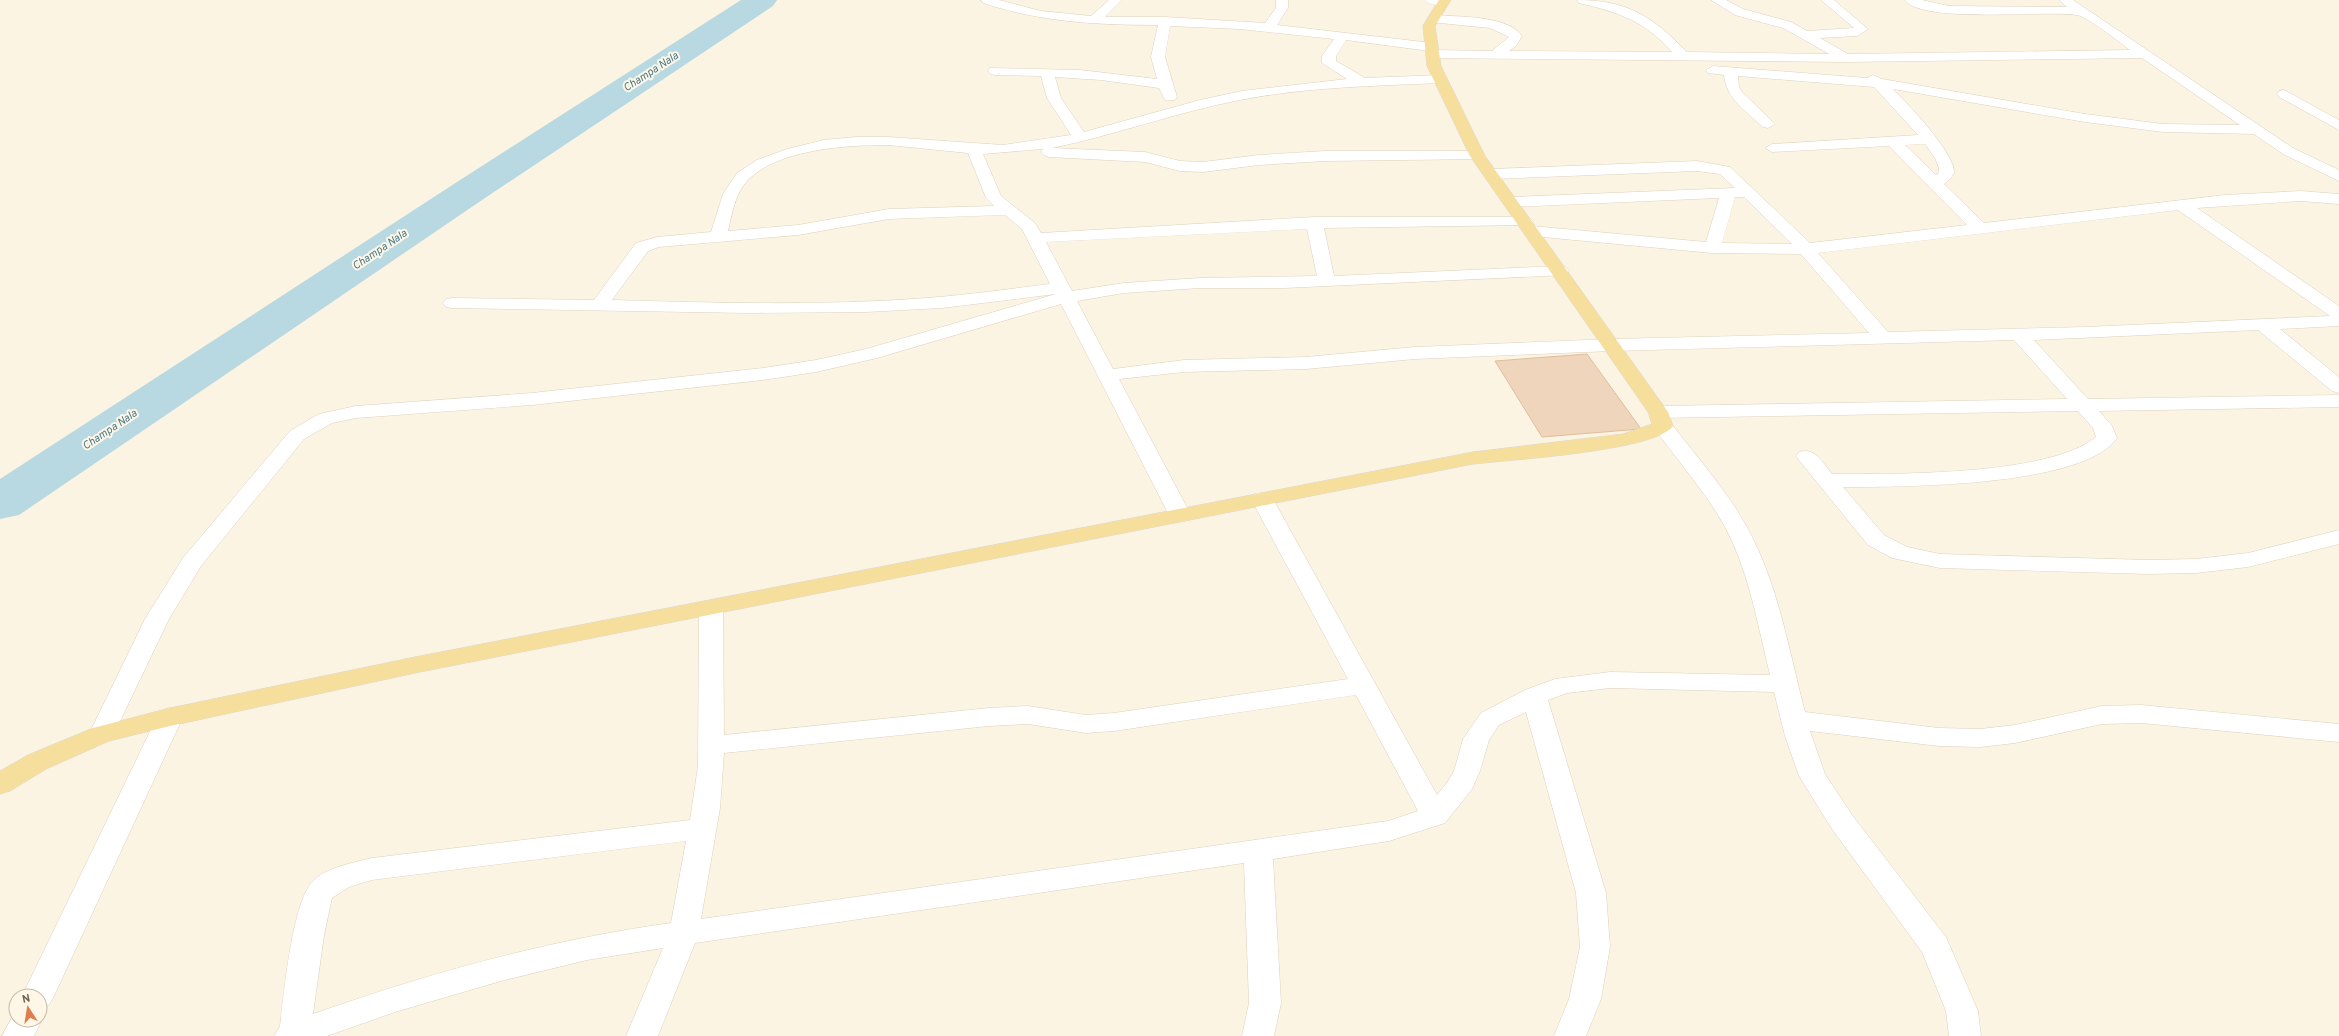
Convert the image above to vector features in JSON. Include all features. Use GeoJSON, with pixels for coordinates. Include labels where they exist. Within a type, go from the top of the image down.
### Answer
{"type":"FeatureCollection","features":[{"type":"Feature","properties":{"kind":"main road"},"geometry":{"type":"LineString","coordinates":[[0,784],[37,762],[102,734],[170,717],[422,663],[1473,458],[1624,440],[1650,433],[1660,419],[1612,345],[1478,156],[1434,66],[1429,26],[1438,5]]}},
{"type":"Feature","properties":{"kind":"street"},"geometry":{"type":"LineString","coordinates":[[987,0],[1028,12],[1095,19],[1165,21],[1268,28],[1342,37],[1432,51],[1494,55],[1684,58],[1846,58],[2144,54]]}},
{"type":"Feature","properties":{"kind":"street"},"geometry":{"type":"LineString","coordinates":[[1028,12],[1034,0]]}},
{"type":"Feature","properties":{"kind":"street"},"geometry":{"type":"LineString","coordinates":[[1095,19],[1116,0]]}},
{"type":"Feature","properties":{"kind":"street"},"geometry":{"type":"LineString","coordinates":[[1268,28],[1282,8],[1282,0]]}},
{"type":"Feature","properties":{"kind":"street"},"geometry":{"type":"LineString","coordinates":[[1583,0],[1613,8],[1647,22],[1658,30],[1684,58]]}},
{"type":"Feature","properties":{"kind":"street"},"geometry":{"type":"LineString","coordinates":[[1716,0],[1739,12],[1778,22],[1805,35],[1846,58],[1879,83],[1928,139],[1947,168],[1945,176],[1935,183]]}},
{"type":"Feature","properties":{"kind":"street"},"geometry":{"type":"LineString","coordinates":[[1805,35],[1857,32],[1862,29],[1827,0]]}},
{"type":"Feature","properties":{"kind":"street"},"geometry":{"type":"LineString","coordinates":[[1911,0],[1928,7],[1949,10],[2080,11]]}},
{"type":"Feature","properties":{"kind":"street"},"geometry":{"type":"LineString","coordinates":[[2065,0],[2288,150],[2339,176]]}},
{"type":"Feature","properties":{"kind":"street"},"geometry":{"type":"LineString","coordinates":[[1438,5],[1512,30],[1516,36],[1511,43],[1494,55]]}},
{"type":"Feature","properties":{"kind":"street"},"geometry":{"type":"LineString","coordinates":[[1165,21],[1158,58],[1165,85],[1171,97],[1187,107]]}},
{"type":"Feature","properties":{"kind":"street"},"geometry":{"type":"LineString","coordinates":[[1342,37],[1328,61],[1334,67],[1362,82]]}},
{"type":"Feature","properties":{"kind":"street"},"geometry":{"type":"LineString","coordinates":[[1657,57],[1692,66],[1731,72],[1879,83],[2120,123],[2200,130],[2257,130]]}},
{"type":"Feature","properties":{"kind":"street"},"geometry":{"type":"LineString","coordinates":[[995,71],[1048,72],[1115,76],[1165,85]]}},
{"type":"Feature","properties":{"kind":"street"},"geometry":{"type":"LineString","coordinates":[[1048,72],[1048,79],[1053,95],[1080,138]]}},
{"type":"Feature","properties":{"kind":"street"},"geometry":{"type":"LineString","coordinates":[[1731,72],[1732,87],[1737,95],[1768,124]]}},
{"type":"Feature","properties":{"kind":"street"},"geometry":{"type":"LineString","coordinates":[[996,150],[1080,138],[1187,107],[1241,95],[1362,82],[1440,79]]}},
{"type":"Feature","properties":{"kind":"street"},"geometry":{"type":"LineString","coordinates":[[2284,94],[2339,126]]}},
{"type":"Feature","properties":{"kind":"street"},"geometry":{"type":"LineString","coordinates":[[1772,148],[1928,139]]}},
{"type":"Feature","properties":{"kind":"street"},"geometry":{"type":"LineString","coordinates":[[718,237],[730,192],[740,179],[760,164],[790,152],[825,144],[887,140],[974,150],[1145,157],[1165,160],[1180,166],[1203,167],[1259,160],[1318,156],[1478,156]]}},
{"type":"Feature","properties":{"kind":"street"},"geometry":{"type":"LineString","coordinates":[[1893,141],[1979,228]]}},
{"type":"Feature","properties":{"kind":"street"},"geometry":{"type":"LineString","coordinates":[[974,150],[994,198],[1029,226],[1180,515]]}},
{"type":"Feature","properties":{"kind":"street"},"geometry":{"type":"LineString","coordinates":[[1491,174],[1711,167],[1725,170],[1806,249],[1883,338]]}},
{"type":"Feature","properties":{"kind":"street"},"geometry":{"type":"LineString","coordinates":[[1712,248],[1729,192]]}},
{"type":"Feature","properties":{"kind":"street"},"geometry":{"type":"LineString","coordinates":[[1511,202],[1748,192]]}},
{"type":"Feature","properties":{"kind":"street"},"geometry":{"type":"LineString","coordinates":[[1035,238],[1314,222],[1529,227],[1712,248],[1757,250],[1806,249],[2180,204],[2256,197],[2301,196],[2339,199]]}},
{"type":"Feature","properties":{"kind":"street"},"geometry":{"type":"LineString","coordinates":[[2180,204],[2339,314]]}},
{"type":"Feature","properties":{"kind":"street"},"geometry":{"type":"LineString","coordinates":[[600,304],[642,247],[657,242],[798,230],[910,212],[1010,210]]}},
{"type":"Feature","properties":{"kind":"street"},"geometry":{"type":"LineString","coordinates":[[1314,222],[1327,281]]}},
{"type":"Feature","properties":{"kind":"street"},"geometry":{"type":"LineString","coordinates":[[452,303],[750,307],[894,305],[1064,293],[1160,284],[1327,281],[1560,271]]}},
{"type":"Feature","properties":{"kind":"street"},"geometry":{"type":"LineString","coordinates":[[102,734],[144,651],[157,619],[191,563],[297,435],[326,418],[356,412],[532,399],[763,374],[816,366],[870,354],[1064,293]]}},
{"type":"Feature","properties":{"kind":"street"},"geometry":{"type":"LineString","coordinates":[[1107,375],[1184,366],[1306,363],[1415,353],[1612,345],[2019,335],[2263,326],[2339,321]]}},
{"type":"Feature","properties":{"kind":"street"},"geometry":{"type":"LineString","coordinates":[[2263,326],[2339,387]]}},
{"type":"Feature","properties":{"kind":"street"},"geometry":{"type":"LineString","coordinates":[[1826,480],[1939,480],[1981,476],[2069,460],[2096,448],[2107,438],[2102,426],[2019,335]]}},
{"type":"Feature","properties":{"kind":"street"},"geometry":{"type":"LineString","coordinates":[[1660,419],[2083,405],[2339,401]]}},
{"type":"Feature","properties":{"kind":"street"},"geometry":{"type":"LineString","coordinates":[[1660,419],[1725,510],[1743,540],[1759,580],[1794,720],[1812,776],[1842,822],[1935,946],[1962,1011],[1966,1036]]}},
{"type":"Feature","properties":{"kind":"street"},"geometry":{"type":"LineString","coordinates":[[1806,456],[1876,540],[1900,553],[1940,561],[2141,567],[2196,566],[2248,560],[2339,537]]}},
{"type":"Feature","properties":{"kind":"street"},"geometry":{"type":"LineString","coordinates":[[1262,499],[1435,816]]}},
{"type":"Feature","properties":{"kind":"street"},"geometry":{"type":"LineString","coordinates":[[642,1036],[684,933],[702,829],[711,766],[712,745],[711,607]]}},
{"type":"Feature","properties":{"kind":"street"},"geometry":{"type":"LineString","coordinates":[[702,829],[372,869],[341,877],[320,891],[313,913],[293,1035],[455,980],[574,950],[1389,831],[1435,816],[1458,789],[1467,771],[1476,739],[1490,720],[1534,696],[1564,685],[1610,680],[1785,684]]}},
{"type":"Feature","properties":{"kind":"street"},"geometry":{"type":"LineString","coordinates":[[712,745],[989,717],[1028,715],[1086,724],[1114,722],[1363,685]]}},
{"type":"Feature","properties":{"kind":"street"},"geometry":{"type":"LineString","coordinates":[[1534,696],[1591,893],[1595,947],[1585,999],[1570,1036]]}},
{"type":"Feature","properties":{"kind":"street"},"geometry":{"type":"LineString","coordinates":[[1794,720],[1939,737],[1980,738],[2015,734],[2102,715],[2141,714],[2339,733]]}},
{"type":"Feature","properties":{"kind":"street"},"geometry":{"type":"LineString","coordinates":[[42,988],[170,717]]}},
{"type":"Feature","properties":{"kind":"street"},"geometry":{"type":"LineString","coordinates":[[1258,851],[1265,1003],[1258,1036]]}},
{"type":"Feature","properties":{"kind":"building"},"geometry":{"type":"Polygon","coordinates":[[[1587,354],[1641,429],[1542,437],[1495,361],[1587,354]]]}},
{"type":"Feature","properties":{"kind":"waterway","name":"Champa Nala"},"geometry":{"type":"LineString","coordinates":[[0,503],[471,190],[762,0]]}}]}
